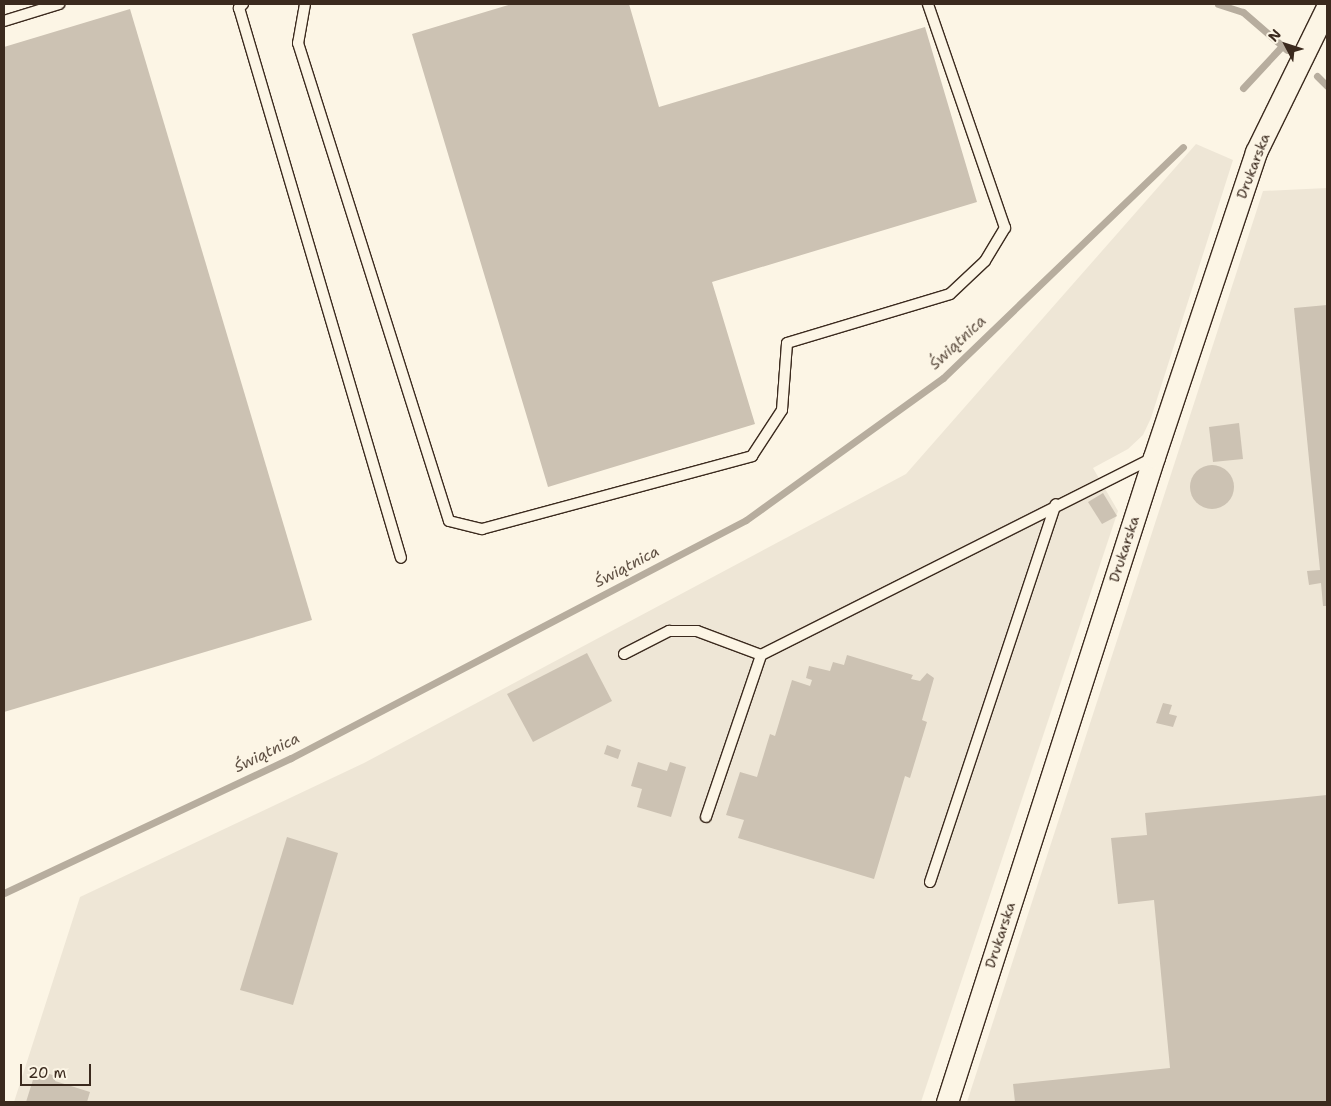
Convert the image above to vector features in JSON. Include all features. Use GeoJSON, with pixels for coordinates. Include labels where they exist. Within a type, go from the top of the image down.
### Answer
{"type":"FeatureCollection","features":[{"type":"Feature","properties":{"kind":"street","name":"Drukarska"},"geometry":{"type":"LineString","coordinates":[[947,1102],[1154,457],[1256,152],[1327,6]]}},
{"type":"Feature","properties":{"kind":"lane"},"geometry":{"type":"LineString","coordinates":[[4,20],[59,4]]}},
{"type":"Feature","properties":{"kind":"lane"},"geometry":{"type":"LineString","coordinates":[[243,4],[239,8],[401,558]]}},
{"type":"Feature","properties":{"kind":"lane"},"geometry":{"type":"LineString","coordinates":[[305,4],[298,42],[449,521],[482,530],[752,456],[782,410],[787,343],[950,294],[984,261],[1005,228],[928,4]]}},
{"type":"Feature","properties":{"kind":"lane"},"geometry":{"type":"LineString","coordinates":[[706,816],[761,655],[1056,504],[1154,457]]}},
{"type":"Feature","properties":{"kind":"lane"},"geometry":{"type":"LineString","coordinates":[[930,882],[1056,504]]}},
{"type":"Feature","properties":{"kind":"lane"},"geometry":{"type":"LineString","coordinates":[[624,654],[669,631],[688,631],[761,655]]}},
{"type":"Feature","properties":{"kind":"shaded area"},"geometry":{"type":"Polygon","coordinates":[[[1196,144],[1233,160],[1151,418],[1143,435],[1128,449],[1093,468],[1118,511],[921,1102],[14,1102],[80,897],[364,763],[906,474],[1196,144]]]}},
{"type":"Feature","properties":{"kind":"shaded area"},"geometry":{"type":"Polygon","coordinates":[[[1327,188],[1327,1102],[967,1102],[1263,191],[1327,188]]]}},
{"type":"Feature","properties":{"kind":"building"},"geometry":{"type":"Polygon","coordinates":[[[512,4],[629,4],[659,107],[925,27],[977,202],[712,282],[755,424],[548,487],[412,34],[512,4]]]}},
{"type":"Feature","properties":{"kind":"building"},"geometry":{"type":"Polygon","coordinates":[[[130,9],[312,620],[4,712],[4,47],[130,9]]]}},
{"type":"Feature","properties":{"kind":"building"},"geometry":{"type":"Polygon","coordinates":[[[1327,305],[1327,606],[1323,606],[1321,583],[1309,585],[1307,571],[1320,570],[1294,308],[1327,305]]]}},
{"type":"Feature","properties":{"kind":"building"},"geometry":{"type":"Polygon","coordinates":[[[1239,423],[1243,459],[1213,462],[1209,427],[1239,423]]]}},
{"type":"Feature","properties":{"kind":"building"},"geometry":{"type":"Polygon","coordinates":[[[1208,465],[1216,465],[1228,471],[1234,487],[1228,503],[1216,509],[1208,509],[1196,503],[1190,491],[1190,483],[1196,471],[1208,465]]]}},
{"type":"Feature","properties":{"kind":"building"},"geometry":{"type":"Polygon","coordinates":[[[1103,493],[1117,516],[1102,524],[1088,502],[1103,493]]]}},
{"type":"Feature","properties":{"kind":"building"},"geometry":{"type":"Polygon","coordinates":[[[587,653],[612,701],[533,742],[507,694],[587,653]]]}},
{"type":"Feature","properties":{"kind":"building"},"geometry":{"type":"Polygon","coordinates":[[[847,655],[913,675],[911,679],[920,681],[927,673],[934,678],[922,720],[927,722],[910,778],[905,776],[874,879],[738,838],[744,820],[726,815],[740,772],[757,777],[770,734],[775,736],[792,680],[810,686],[812,680],[806,678],[809,666],[830,671],[833,662],[844,665],[847,655]]]}},
{"type":"Feature","properties":{"kind":"building"},"geometry":{"type":"Polygon","coordinates":[[[1163,703],[1172,705],[1169,714],[1177,716],[1173,727],[1156,723],[1163,703]]]}},
{"type":"Feature","properties":{"kind":"building"},"geometry":{"type":"Polygon","coordinates":[[[607,745],[621,750],[618,759],[604,754],[607,745]]]}},
{"type":"Feature","properties":{"kind":"building"},"geometry":{"type":"Polygon","coordinates":[[[638,762],[667,771],[670,762],[686,767],[671,817],[637,807],[642,789],[631,786],[638,762]]]}},
{"type":"Feature","properties":{"kind":"building"},"geometry":{"type":"Polygon","coordinates":[[[1327,795],[1327,1102],[1015,1102],[1013,1084],[1170,1068],[1154,900],[1118,904],[1111,838],[1147,835],[1145,813],[1327,795]]]}},
{"type":"Feature","properties":{"kind":"building"},"geometry":{"type":"Polygon","coordinates":[[[287,837],[338,853],[293,1005],[240,990],[287,837]]]}},
{"type":"Feature","properties":{"kind":"building"},"geometry":{"type":"Polygon","coordinates":[[[36,1070],[56,1076],[55,1081],[90,1092],[87,1102],[26,1102],[36,1070]]]}},
{"type":"Feature","properties":{"kind":"waterway"},"geometry":{"type":"LineString","coordinates":[[1218,4],[1243,12],[1287,50]]}},
{"type":"Feature","properties":{"kind":"waterway","name":"Świątnica"},"geometry":{"type":"LineString","coordinates":[[1243,88],[1282,46]]}},
{"type":"Feature","properties":{"kind":"waterway"},"geometry":{"type":"LineString","coordinates":[[1317,76],[1327,86]]}},
{"type":"Feature","properties":{"kind":"waterway","name":"Świątnica"},"geometry":{"type":"LineString","coordinates":[[4,893],[291,758],[746,520],[943,378],[1183,147]]}}]}
